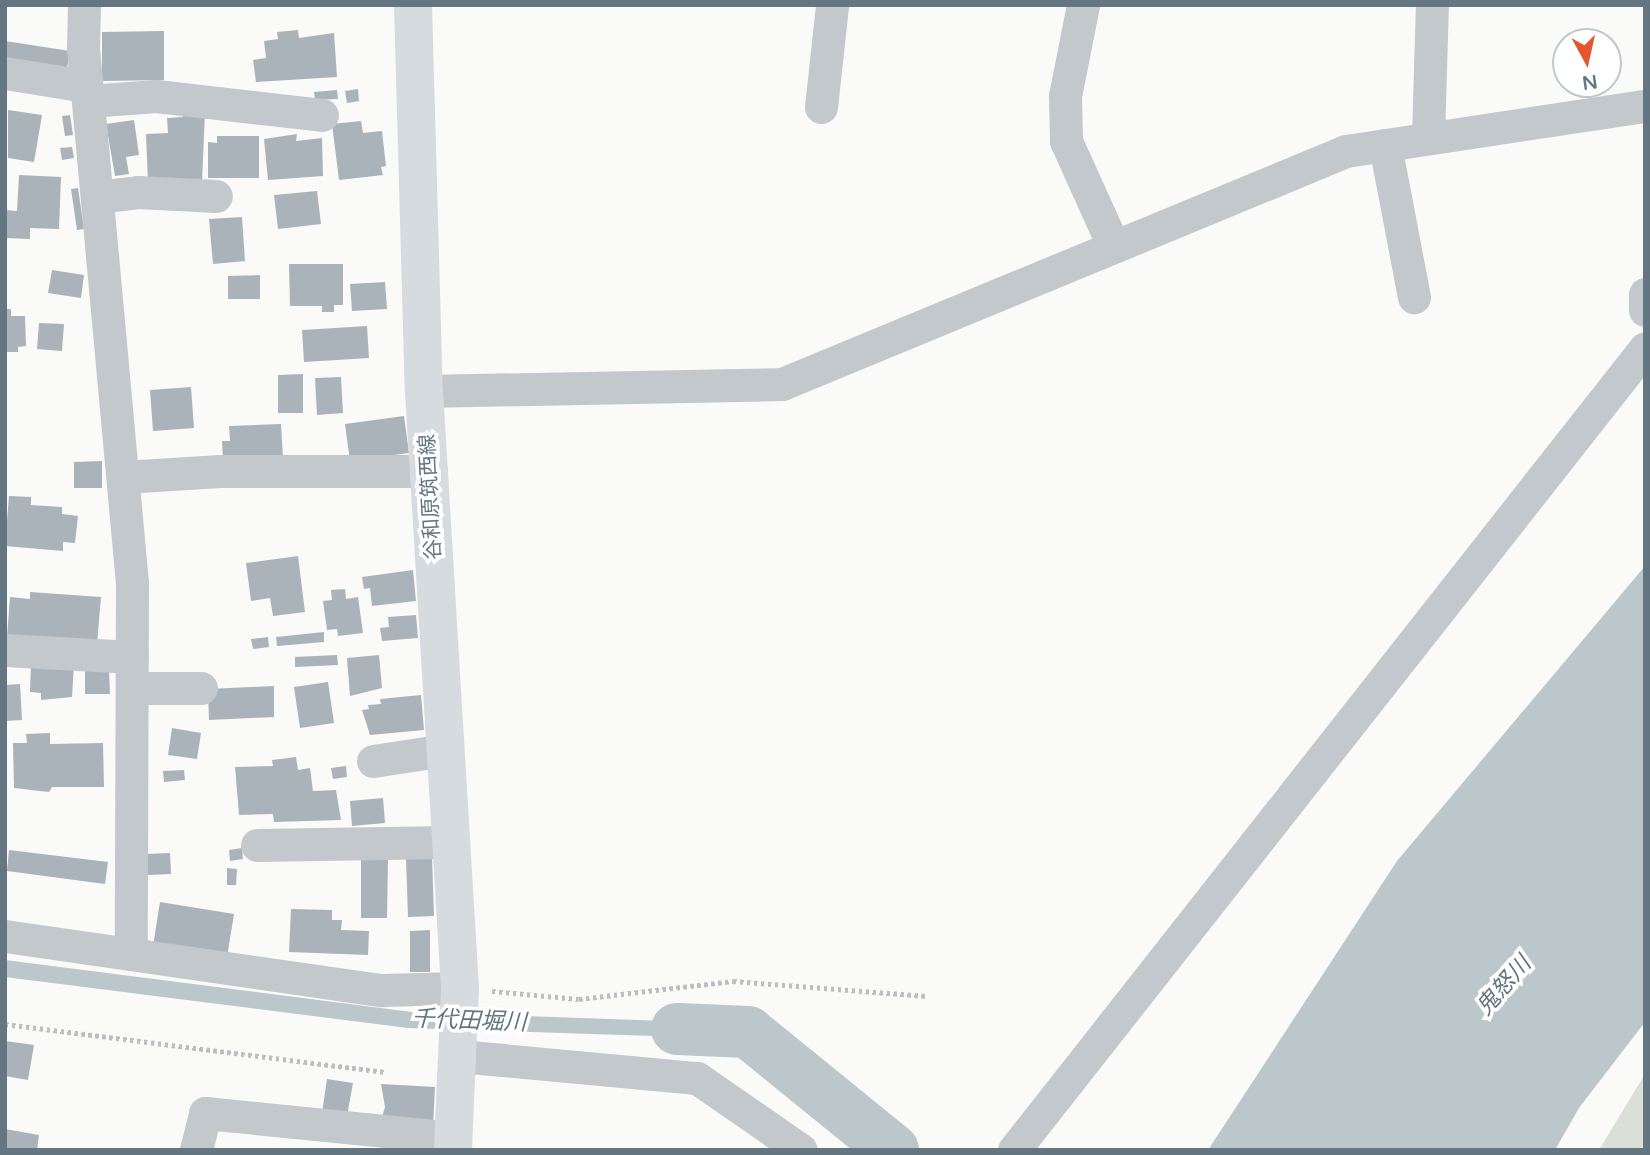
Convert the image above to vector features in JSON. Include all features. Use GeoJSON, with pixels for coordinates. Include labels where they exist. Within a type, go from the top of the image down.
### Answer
{"type":"FeatureCollection","features":[{"type":"Feature","properties":{"kind":"main road","name":"谷和原筑西線"},"geometry":{"type":"LineString","coordinates":[[413,5],[424,391],[431,471],[460,988],[459,1056]]}},
{"type":"Feature","properties":{"kind":"main road"},"geometry":{"type":"LineString","coordinates":[[453,1144],[459,1056]]}},
{"type":"Feature","properties":{"kind":"street"},"geometry":{"type":"LineString","coordinates":[[83,5],[87,94],[132,583],[131,954]]}},
{"type":"Feature","properties":{"kind":"street"},"geometry":{"type":"LineString","coordinates":[[821,107],[832,5]]}},
{"type":"Feature","properties":{"kind":"street"},"geometry":{"type":"LineString","coordinates":[[1083,5],[1065,96],[1066,141],[1113,245]]}},
{"type":"Feature","properties":{"kind":"street"},"geometry":{"type":"LineString","coordinates":[[1428,136],[1432,5]]}},
{"type":"Feature","properties":{"kind":"street"},"geometry":{"type":"LineString","coordinates":[[5,73],[87,94],[156,96],[322,115]]}},
{"type":"Feature","properties":{"kind":"street"},"geometry":{"type":"LineString","coordinates":[[424,391],[782,384],[1346,151],[1428,136],[1645,106]]}},
{"type":"Feature","properties":{"kind":"street"},"geometry":{"type":"LineString","coordinates":[[1385,145],[1414,297]]}},
{"type":"Feature","properties":{"kind":"street"},"geometry":{"type":"LineString","coordinates":[[97,197],[138,192],[216,196]]}},
{"type":"Feature","properties":{"kind":"street"},"geometry":{"type":"LineString","coordinates":[[1645,294],[1645,310]]}},
{"type":"Feature","properties":{"kind":"street"},"geometry":{"type":"LineString","coordinates":[[1014,1150],[1645,348]]}},
{"type":"Feature","properties":{"kind":"street"},"geometry":{"type":"LineString","coordinates":[[122,477],[220,471],[431,471]]}},
{"type":"Feature","properties":{"kind":"street"},"geometry":{"type":"LineString","coordinates":[[5,650],[201,688]]}},
{"type":"Feature","properties":{"kind":"street"},"geometry":{"type":"LineString","coordinates":[[373,761],[445,750]]}},
{"type":"Feature","properties":{"kind":"street"},"geometry":{"type":"LineString","coordinates":[[257,845],[450,842]]}},
{"type":"Feature","properties":{"kind":"street"},"geometry":{"type":"LineString","coordinates":[[5,936],[382,990],[460,988]]}},
{"type":"Feature","properties":{"kind":"street"},"geometry":{"type":"LineString","coordinates":[[459,1056],[697,1078],[801,1150]]}},
{"type":"Feature","properties":{"kind":"street"},"geometry":{"type":"LineString","coordinates":[[196,1150],[205,1113],[453,1144]]}},
{"type":"Feature","properties":{"kind":"path"},"geometry":{"type":"LineString","coordinates":[[460,988],[579,999],[733,981],[927,996]]}},
{"type":"Feature","properties":{"kind":"path"},"geometry":{"type":"LineString","coordinates":[[5,1024],[387,1072]]}},
{"type":"Feature","properties":{"kind":"shaded area"},"geometry":{"type":"Polygon","coordinates":[[[1645,1074],[1645,1150],[1599,1150],[1645,1074]]]}},
{"type":"Feature","properties":{"kind":"water","name":"鬼怒川"},"geometry":{"type":"Polygon","coordinates":[[[1645,566],[1645,1022],[1579,1108],[1555,1150],[1208,1150],[1397,861],[1645,566]]]}},
{"type":"Feature","properties":{"kind":"water"},"geometry":{"type":"Polygon","coordinates":[[[5,960],[412,1012],[750,1024],[746,1039],[408,1028],[5,977],[5,960]]]}},
{"type":"Feature","properties":{"kind":"building"},"geometry":{"type":"Polygon","coordinates":[[[298,30],[299,38],[334,33],[337,77],[256,82],[253,60],[266,58],[264,41],[278,39],[277,32],[298,30]]]}},
{"type":"Feature","properties":{"kind":"building"},"geometry":{"type":"Polygon","coordinates":[[[164,31],[164,80],[102,81],[102,32],[164,31]]]}},
{"type":"Feature","properties":{"kind":"building"},"geometry":{"type":"Polygon","coordinates":[[[5,41],[70,51],[66,75],[5,67],[5,41]]]}},
{"type":"Feature","properties":{"kind":"building"},"geometry":{"type":"Polygon","coordinates":[[[358,89],[359,101],[347,103],[345,91],[358,89]]]}},
{"type":"Feature","properties":{"kind":"building"},"geometry":{"type":"Polygon","coordinates":[[[337,90],[338,99],[315,100],[314,92],[337,90]]]}},
{"type":"Feature","properties":{"kind":"building"},"geometry":{"type":"Polygon","coordinates":[[[8,110],[42,115],[34,162],[8,158],[8,110]]]}},
{"type":"Feature","properties":{"kind":"building"},"geometry":{"type":"Polygon","coordinates":[[[181,110],[205,111],[202,182],[148,182],[146,134],[168,133],[167,118],[183,117],[181,110]]]}},
{"type":"Feature","properties":{"kind":"building"},"geometry":{"type":"Polygon","coordinates":[[[70,115],[73,135],[65,136],[62,116],[70,115]]]}},
{"type":"Feature","properties":{"kind":"building"},"geometry":{"type":"Polygon","coordinates":[[[134,120],[139,155],[126,157],[129,174],[115,176],[106,124],[134,120]]]}},
{"type":"Feature","properties":{"kind":"building"},"geometry":{"type":"Polygon","coordinates":[[[361,121],[363,133],[382,131],[386,166],[381,167],[383,175],[339,180],[332,124],[361,121]]]}},
{"type":"Feature","properties":{"kind":"building"},"geometry":{"type":"Polygon","coordinates":[[[297,134],[296,141],[322,138],[323,176],[268,180],[264,139],[297,134]]]}},
{"type":"Feature","properties":{"kind":"building"},"geometry":{"type":"Polygon","coordinates":[[[217,136],[259,136],[259,178],[208,178],[208,142],[217,143],[217,136]]]}},
{"type":"Feature","properties":{"kind":"building"},"geometry":{"type":"Polygon","coordinates":[[[72,147],[74,158],[62,160],[60,148],[72,147]]]}},
{"type":"Feature","properties":{"kind":"building"},"geometry":{"type":"Polygon","coordinates":[[[19,175],[61,177],[59,229],[30,228],[30,239],[5,238],[5,210],[17,211],[19,175]]]}},
{"type":"Feature","properties":{"kind":"building"},"geometry":{"type":"Polygon","coordinates":[[[78,188],[84,229],[77,230],[71,189],[78,188]]]}},
{"type":"Feature","properties":{"kind":"building"},"geometry":{"type":"Polygon","coordinates":[[[317,191],[321,224],[278,229],[274,195],[317,191]]]}},
{"type":"Feature","properties":{"kind":"building"},"geometry":{"type":"Polygon","coordinates":[[[242,217],[245,261],[213,264],[209,219],[242,217]]]}},
{"type":"Feature","properties":{"kind":"building"},"geometry":{"type":"Polygon","coordinates":[[[289,264],[343,264],[343,305],[334,305],[334,312],[322,312],[322,306],[290,306],[289,264]]]}},
{"type":"Feature","properties":{"kind":"building"},"geometry":{"type":"Polygon","coordinates":[[[52,270],[84,275],[81,298],[48,293],[52,270]]]}},
{"type":"Feature","properties":{"kind":"building"},"geometry":{"type":"Polygon","coordinates":[[[260,275],[260,299],[228,299],[228,276],[260,275]]]}},
{"type":"Feature","properties":{"kind":"building"},"geometry":{"type":"Polygon","coordinates":[[[385,282],[387,309],[352,311],[350,284],[385,282]]]}},
{"type":"Feature","properties":{"kind":"building"},"geometry":{"type":"Polygon","coordinates":[[[5,309],[11,309],[11,316],[25,316],[26,346],[18,347],[18,352],[5,352],[5,309]]]}},
{"type":"Feature","properties":{"kind":"building"},"geometry":{"type":"Polygon","coordinates":[[[39,323],[64,324],[62,351],[37,349],[39,323]]]}},
{"type":"Feature","properties":{"kind":"building"},"geometry":{"type":"Polygon","coordinates":[[[367,326],[369,358],[304,362],[302,330],[367,326]]]}},
{"type":"Feature","properties":{"kind":"building"},"geometry":{"type":"Polygon","coordinates":[[[303,374],[303,413],[278,413],[278,375],[303,374]]]}},
{"type":"Feature","properties":{"kind":"building"},"geometry":{"type":"Polygon","coordinates":[[[341,377],[343,413],[317,415],[315,378],[341,377]]]}},
{"type":"Feature","properties":{"kind":"building"},"geometry":{"type":"Polygon","coordinates":[[[191,387],[194,428],[153,431],[150,390],[191,387]]]}},
{"type":"Feature","properties":{"kind":"building"},"geometry":{"type":"Polygon","coordinates":[[[404,416],[409,453],[350,461],[345,424],[404,416]]]}},
{"type":"Feature","properties":{"kind":"building"},"geometry":{"type":"Polygon","coordinates":[[[281,424],[283,458],[223,460],[222,441],[230,441],[229,426],[281,424]]]}},
{"type":"Feature","properties":{"kind":"building"},"geometry":{"type":"Polygon","coordinates":[[[102,461],[102,488],[74,488],[74,462],[102,461]]]}},
{"type":"Feature","properties":{"kind":"building"},"geometry":{"type":"Polygon","coordinates":[[[9,496],[31,497],[31,505],[62,507],[62,514],[78,516],[75,543],[63,542],[63,551],[5,546],[9,496]]]}},
{"type":"Feature","properties":{"kind":"building"},"geometry":{"type":"Polygon","coordinates":[[[298,556],[305,612],[273,616],[270,598],[251,601],[246,563],[298,556]]]}},
{"type":"Feature","properties":{"kind":"building"},"geometry":{"type":"Polygon","coordinates":[[[413,570],[416,601],[372,606],[370,588],[364,589],[362,577],[413,570]]]}},
{"type":"Feature","properties":{"kind":"building"},"geometry":{"type":"Polygon","coordinates":[[[345,589],[346,599],[358,597],[363,633],[338,636],[337,629],[327,630],[323,601],[332,600],[331,590],[345,589]]]}},
{"type":"Feature","properties":{"kind":"building"},"geometry":{"type":"Polygon","coordinates":[[[30,592],[101,597],[97,644],[7,637],[10,597],[30,599],[30,592]]]}},
{"type":"Feature","properties":{"kind":"building"},"geometry":{"type":"Polygon","coordinates":[[[416,615],[418,638],[382,641],[380,628],[389,627],[388,617],[416,615]]]}},
{"type":"Feature","properties":{"kind":"building"},"geometry":{"type":"Polygon","coordinates":[[[324,632],[324,642],[277,646],[276,637],[324,632]]]}},
{"type":"Feature","properties":{"kind":"building"},"geometry":{"type":"Polygon","coordinates":[[[268,637],[269,647],[253,649],[251,639],[268,637]]]}},
{"type":"Feature","properties":{"kind":"building"},"geometry":{"type":"Polygon","coordinates":[[[337,655],[338,665],[295,667],[295,657],[337,655]]]}},
{"type":"Feature","properties":{"kind":"building"},"geometry":{"type":"Polygon","coordinates":[[[379,655],[382,688],[350,696],[347,658],[379,655]]]}},
{"type":"Feature","properties":{"kind":"building"},"geometry":{"type":"Polygon","coordinates":[[[31,663],[74,664],[72,697],[41,700],[41,693],[30,692],[31,663]]]}},
{"type":"Feature","properties":{"kind":"building"},"geometry":{"type":"Polygon","coordinates":[[[85,670],[109,670],[110,694],[85,694],[85,670]]]}},
{"type":"Feature","properties":{"kind":"building"},"geometry":{"type":"Polygon","coordinates":[[[328,682],[334,723],[300,728],[294,687],[328,682]]]}},
{"type":"Feature","properties":{"kind":"building"},"geometry":{"type":"Polygon","coordinates":[[[20,684],[22,720],[5,721],[5,685],[20,684]]]}},
{"type":"Feature","properties":{"kind":"building"},"geometry":{"type":"Polygon","coordinates":[[[274,686],[274,717],[209,720],[208,689],[274,686]]]}},
{"type":"Feature","properties":{"kind":"building"},"geometry":{"type":"Polygon","coordinates":[[[421,695],[424,730],[370,735],[362,710],[369,709],[368,705],[381,704],[380,699],[421,695]]]}},
{"type":"Feature","properties":{"kind":"building"},"geometry":{"type":"Polygon","coordinates":[[[172,728],[201,733],[197,759],[168,755],[172,728]]]}},
{"type":"Feature","properties":{"kind":"building"},"geometry":{"type":"Polygon","coordinates":[[[50,733],[50,744],[103,743],[104,787],[52,787],[49,792],[14,788],[13,743],[27,743],[26,734],[50,733]]]}},
{"type":"Feature","properties":{"kind":"building"},"geometry":{"type":"Polygon","coordinates":[[[296,757],[298,770],[310,768],[313,791],[336,790],[341,820],[274,822],[273,814],[239,815],[235,767],[273,766],[272,760],[296,757]]]}},
{"type":"Feature","properties":{"kind":"building"},"geometry":{"type":"Polygon","coordinates":[[[346,766],[347,777],[333,779],[331,768],[346,766]]]}},
{"type":"Feature","properties":{"kind":"building"},"geometry":{"type":"Polygon","coordinates":[[[184,770],[185,780],[164,782],[163,771],[184,770]]]}},
{"type":"Feature","properties":{"kind":"building"},"geometry":{"type":"Polygon","coordinates":[[[383,798],[385,823],[352,826],[350,801],[383,798]]]}},
{"type":"Feature","properties":{"kind":"building"},"geometry":{"type":"Polygon","coordinates":[[[242,848],[243,859],[230,861],[229,850],[242,848]]]}},
{"type":"Feature","properties":{"kind":"building"},"geometry":{"type":"Polygon","coordinates":[[[9,850],[108,862],[105,884],[7,871],[9,850]]]}},
{"type":"Feature","properties":{"kind":"building"},"geometry":{"type":"Polygon","coordinates":[[[170,853],[171,874],[147,875],[146,854],[170,853]]]}},
{"type":"Feature","properties":{"kind":"building"},"geometry":{"type":"Polygon","coordinates":[[[432,857],[434,916],[408,917],[406,858],[432,857]]]}},
{"type":"Feature","properties":{"kind":"building"},"geometry":{"type":"Polygon","coordinates":[[[361,859],[388,859],[387,918],[361,918],[361,859]]]}},
{"type":"Feature","properties":{"kind":"building"},"geometry":{"type":"Polygon","coordinates":[[[227,868],[237,869],[236,885],[227,885],[227,868]]]}},
{"type":"Feature","properties":{"kind":"building"},"geometry":{"type":"Polygon","coordinates":[[[160,902],[234,914],[227,957],[153,946],[160,902]]]}},
{"type":"Feature","properties":{"kind":"building"},"geometry":{"type":"Polygon","coordinates":[[[291,909],[332,910],[332,920],[342,920],[341,930],[369,931],[368,955],[289,952],[291,909]]]}},
{"type":"Feature","properties":{"kind":"building"},"geometry":{"type":"Polygon","coordinates":[[[430,930],[430,972],[410,972],[410,931],[430,930]]]}},
{"type":"Feature","properties":{"kind":"building"},"geometry":{"type":"Polygon","coordinates":[[[5,1041],[34,1045],[28,1080],[5,1076],[5,1041]]]}},
{"type":"Feature","properties":{"kind":"building"},"geometry":{"type":"Polygon","coordinates":[[[327,1079],[353,1083],[347,1116],[322,1113],[327,1079]]]}},
{"type":"Feature","properties":{"kind":"building"},"geometry":{"type":"Polygon","coordinates":[[[381,1084],[435,1087],[433,1127],[380,1124],[385,1107],[381,1084]]]}},
{"type":"Feature","properties":{"kind":"building"},"geometry":{"type":"Polygon","coordinates":[[[5,1129],[39,1135],[37,1150],[5,1150],[5,1129]]]}},
{"type":"Feature","properties":{"kind":"waterway","name":"千代田堀川"},"geometry":{"type":"LineString","coordinates":[[677,1029],[748,1032],[893,1150]]}}]}
